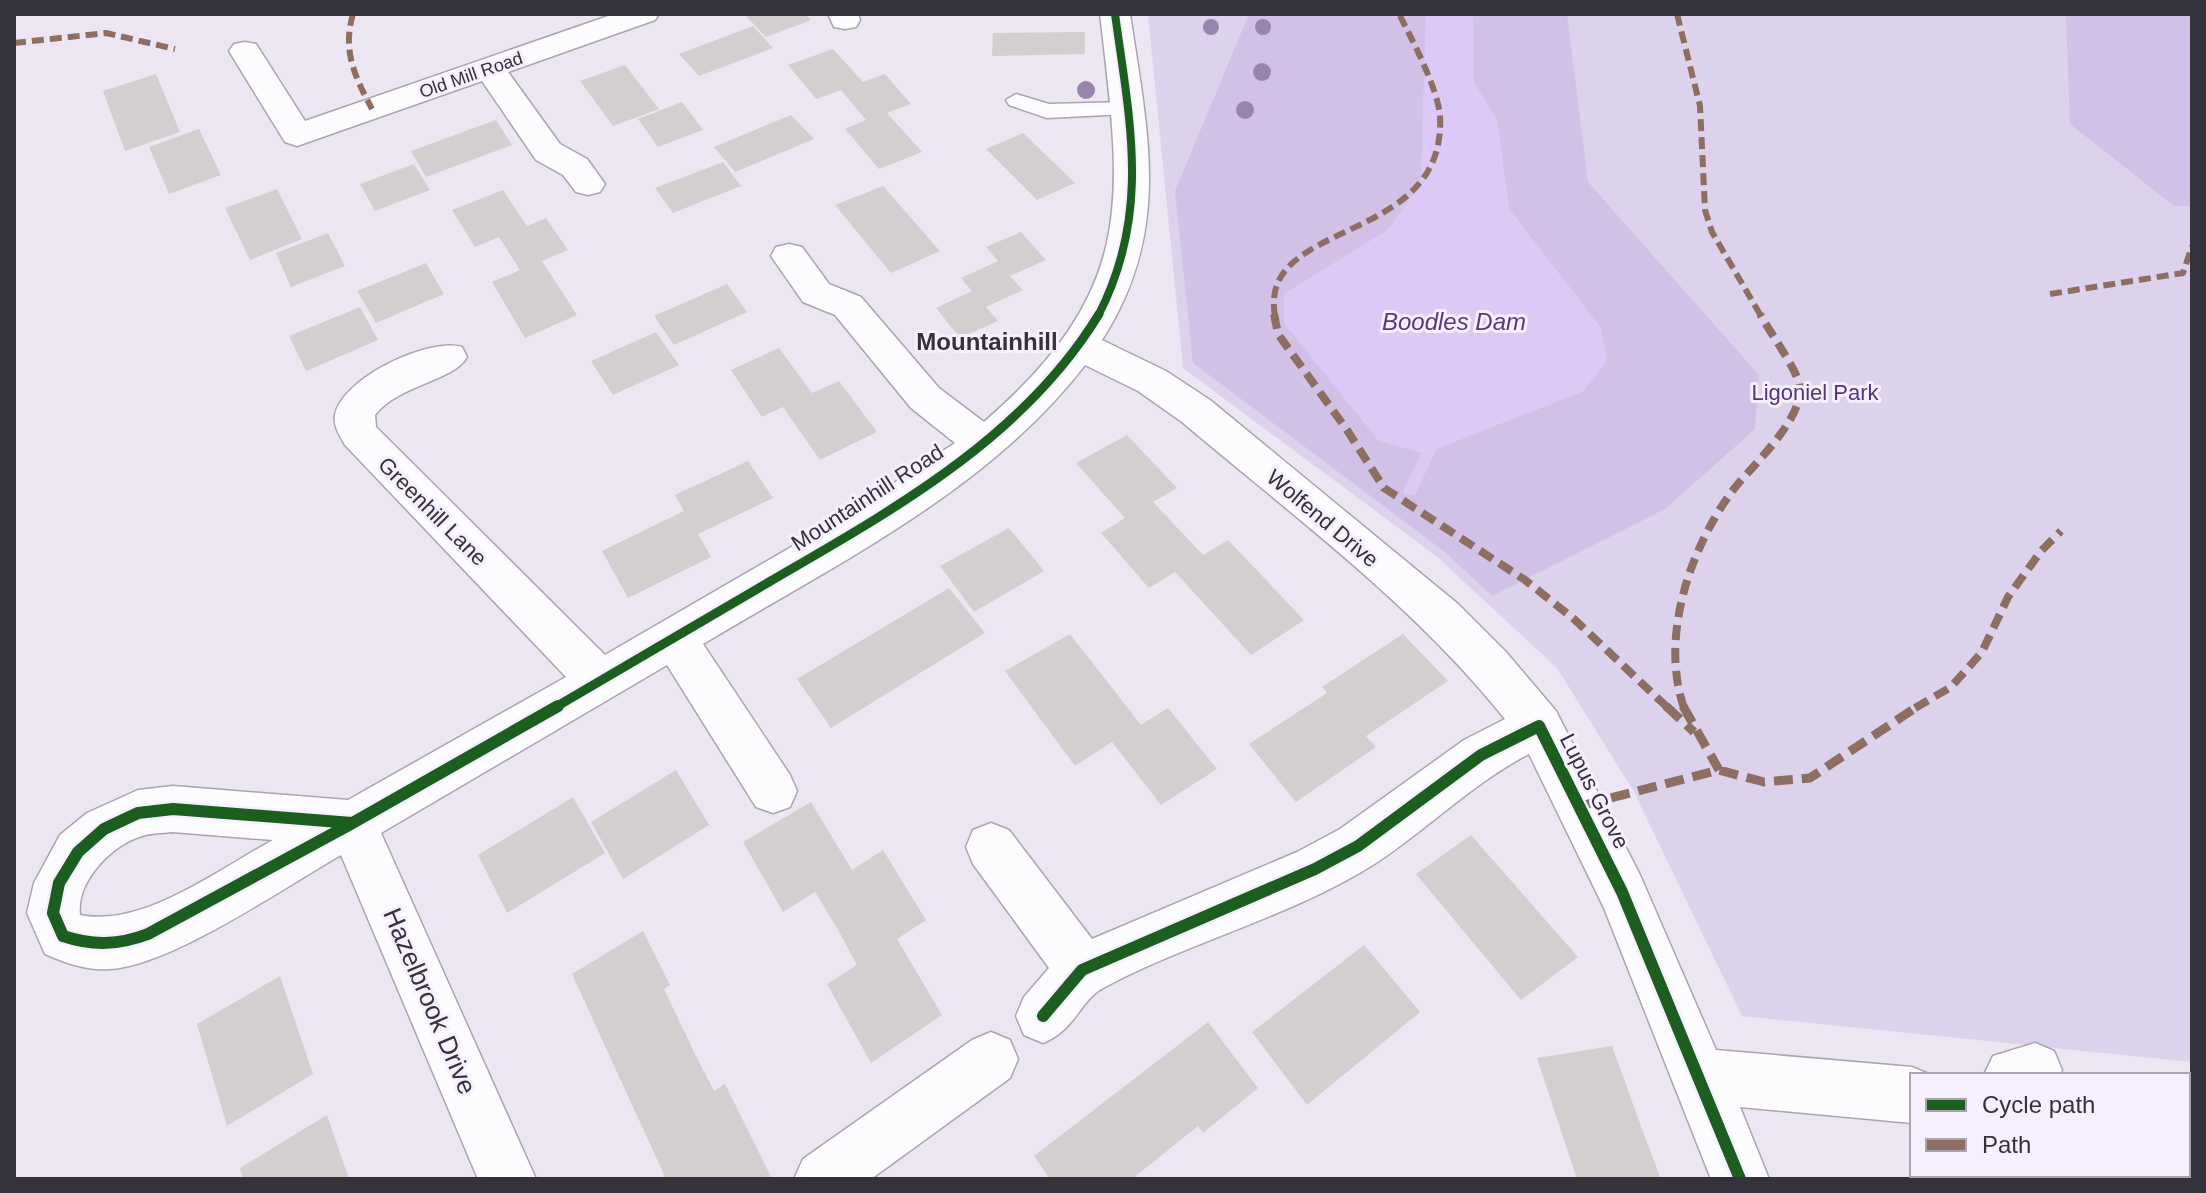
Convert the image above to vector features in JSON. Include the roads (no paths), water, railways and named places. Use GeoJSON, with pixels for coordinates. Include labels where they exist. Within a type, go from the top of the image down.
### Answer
{"type":"FeatureCollection","features":[{"type":"Feature","properties":{"kind":"street","name":"Old Mill Road"},"geometry":{"type":"LineString","coordinates":[[245,51],[297,135],[644,14]]}},
{"type":"Feature","properties":{"kind":"street","name":"Mountainhill Road"},"geometry":{"type":"LineString","coordinates":[[352,823],[173,809],[138,813],[104,829],[78,852],[59,883],[53,913],[63,936],[86,945],[123,942],[171,924],[352,823],[601,682],[908,500],[984,444],[1054,379],[1115,285],[1128,246],[1133,213],[1132,169],[1115,14]]}},
{"type":"Feature","properties":{"kind":"street"},"geometry":{"type":"LineString","coordinates":[[490,69],[548,152],[575,167],[588,184]]}},
{"type":"Feature","properties":{"kind":"street"},"geometry":{"type":"LineString","coordinates":[[789,256],[816,293],[848,306],[925,398],[984,444]]}},
{"type":"Feature","properties":{"kind":"street","name":"Wolfend Drive"},"geometry":{"type":"LineString","coordinates":[[1078,345],[1152,381],[1196,411],[1442,617],[1490,666],[1539,726]]}},
{"type":"Feature","properties":{"kind":"street","name":"Greenhill Lane"},"geometry":{"type":"LineString","coordinates":[[448,357],[370,392],[356,408],[355,427],[366,444],[601,682]]}},
{"type":"Feature","properties":{"kind":"street"},"geometry":{"type":"LineString","coordinates":[[674,638],[773,791]]}},
{"type":"Feature","properties":{"kind":"street","name":"Lupus Grove"},"geometry":{"type":"LineString","coordinates":[[1082,970],[1315,869],[1358,846],[1481,755],[1539,726],[1584,805],[1700,1076],[1740,1179]]}},
{"type":"Feature","properties":{"kind":"street","name":"Hazelbrook Drive"},"geometry":{"type":"LineString","coordinates":[[352,823],[507,1179]]}},
{"type":"Feature","properties":{"kind":"street"},"geometry":{"type":"LineString","coordinates":[[991,847],[1082,970],[1043,1016]]}},
{"type":"Feature","properties":{"kind":"street"},"geometry":{"type":"LineString","coordinates":[[823,1179],[991,1059]]}},
{"type":"Feature","properties":{"kind":"street"},"geometry":{"type":"LineString","coordinates":[[1700,1076],[1910,1095]]}},
{"type":"Feature","properties":{"kind":"lane"},"geometry":{"type":"LineString","coordinates":[[1016,100],[1047,111],[1126,108]]}},
{"type":"Feature","properties":{"kind":"water","name":"Boodles Dam"},"geometry":{"type":"Polygon","coordinates":[[[1426,14],[1473,14],[1474,83],[1497,119],[1509,209],[1601,328],[1607,361],[1584,391],[1424,454],[1378,440],[1284,323],[1284,294],[1388,230],[1421,183],[1426,14]]]}},
{"type":"Feature","properties":{"kind":"waterway"},"geometry":{"type":"LineString","coordinates":[[1410,491],[1436,437]]}},
{"type":"Feature","properties":{"kind":"district","name":"Mountainhill"},"geometry":{"type":"Point","coordinates":[987,342]}},
{"type":"Feature","properties":{"kind":"park label","name":"Ligoniel Park"},"geometry":{"type":"Point","coordinates":[1815,392]}}]}
